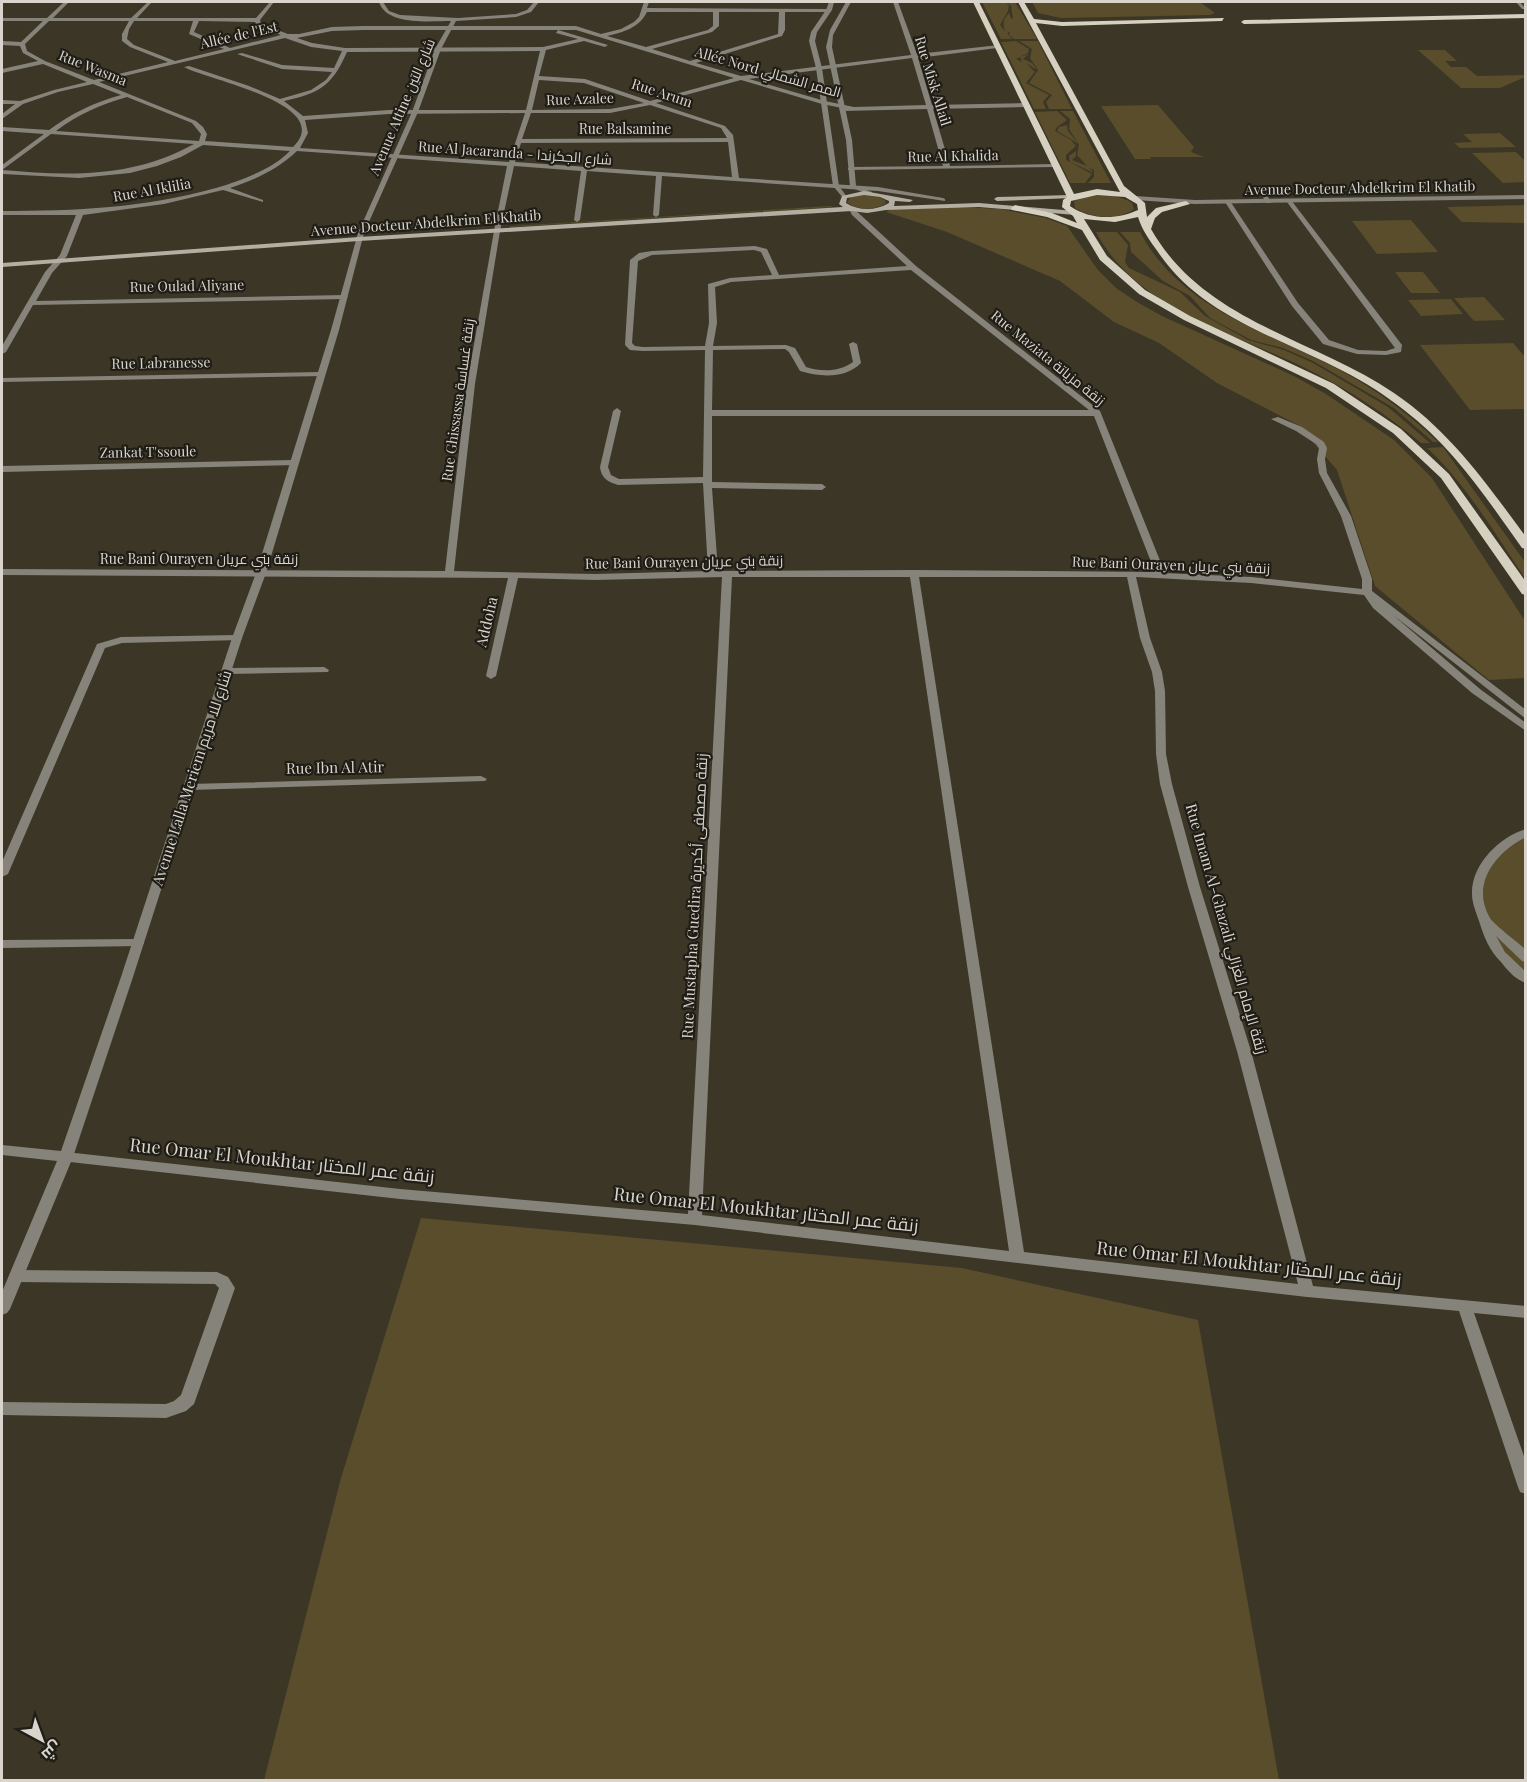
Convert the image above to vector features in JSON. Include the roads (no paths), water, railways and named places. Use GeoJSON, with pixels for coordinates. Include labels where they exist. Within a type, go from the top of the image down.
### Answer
{"type":"FeatureCollection","features":[{"type":"Feature","properties":{"kind":"main road"},"geometry":{"type":"LineString","coordinates":[[976,2],[1071,197]]}},
{"type":"Feature","properties":{"kind":"main road"},"geometry":{"type":"LineString","coordinates":[[1021,2],[1120,187],[1141,203],[1147,229],[1167,261],[1205,297],[1246,321],[1347,370],[1383,390],[1415,413],[1463,460],[1526,546]]}},
{"type":"Feature","properties":{"kind":"main road"},"geometry":{"type":"LineString","coordinates":[[1032,21],[1062,24],[1524,12]]}},
{"type":"Feature","properties":{"kind":"main road"},"geometry":{"type":"LineString","coordinates":[[1040,35],[1114,26],[1234,20]]}},
{"type":"Feature","properties":{"kind":"main road"},"geometry":{"type":"LineString","coordinates":[[870,193],[908,200],[1071,197],[1097,192],[1131,197]]}},
{"type":"Feature","properties":{"kind":"main road","name":"Avenue Docteur Abdelkrim El Khatib"},"geometry":{"type":"LineString","coordinates":[[498,228],[843,199],[870,193]]}},
{"type":"Feature","properties":{"kind":"main road"},"geometry":{"type":"LineString","coordinates":[[1071,197],[1065,204],[1075,213],[1095,248],[1113,269],[1162,305],[1330,386],[1397,431],[1445,476],[1526,591]]}},
{"type":"Feature","properties":{"kind":"main road"},"geometry":{"type":"LineString","coordinates":[[886,208],[893,202],[890,198]]}},
{"type":"Feature","properties":{"kind":"main road"},"geometry":{"type":"LineString","coordinates":[[843,199],[844,206],[852,209]]}},
{"type":"Feature","properties":{"kind":"main road"},"geometry":{"type":"LineString","coordinates":[[1147,229],[1155,212],[1190,203]]}},
{"type":"Feature","properties":{"kind":"main road","name":"Avenue Docteur Abdelkrim El Khatib"},"geometry":{"type":"LineString","coordinates":[[2,265],[360,236],[852,209],[870,211],[886,208],[960,205],[1075,213]]}},
{"type":"Feature","properties":{"kind":"main road"},"geometry":{"type":"LineString","coordinates":[[1015,208],[1049,215],[1084,228]]}},
{"type":"Feature","properties":{"kind":"main road"},"geometry":{"type":"LineString","coordinates":[[1075,213],[1112,219],[1130,217],[1142,212]]}},
{"type":"Feature","properties":{"kind":"main road","name":"Avenue Docteur Abdelkrim El Khatib"},"geometry":{"type":"LineString","coordinates":[[2,260],[61,259]]}},
{"type":"Feature","properties":{"kind":"street"},"geometry":{"type":"LineString","coordinates":[[2,44],[22,44],[66,2]]}},
{"type":"Feature","properties":{"kind":"street"},"geometry":{"type":"LineString","coordinates":[[150,2],[124,33],[126,42],[175,63]]}},
{"type":"Feature","properties":{"kind":"street"},"geometry":{"type":"LineString","coordinates":[[2,19],[45,21],[257,20],[272,2]]}},
{"type":"Feature","properties":{"kind":"street"},"geometry":{"type":"LineString","coordinates":[[381,2],[387,12],[398,16],[455,18],[494,18],[515,15],[530,10],[536,2]]}},
{"type":"Feature","properties":{"kind":"street"},"geometry":{"type":"LineString","coordinates":[[298,38],[325,48],[345,50],[543,49],[600,36],[636,23],[641,19],[646,2]]}},
{"type":"Feature","properties":{"kind":"street"},"geometry":{"type":"LineString","coordinates":[[831,2],[829,10],[812,37],[819,68],[836,186],[843,199]]}},
{"type":"Feature","properties":{"kind":"street"},"geometry":{"type":"LineString","coordinates":[[848,2],[828,39],[849,140],[853,187],[870,193]]}},
{"type":"Feature","properties":{"kind":"street","name":"Rue Misk Allail"},"geometry":{"type":"LineString","coordinates":[[895,2],[914,55],[947,168]]}},
{"type":"Feature","properties":{"kind":"street"},"geometry":{"type":"LineString","coordinates":[[1518,2],[1524,12]]}},
{"type":"Feature","properties":{"kind":"street"},"geometry":{"type":"LineString","coordinates":[[645,10],[829,10]]}},
{"type":"Feature","properties":{"kind":"street"},"geometry":{"type":"LineString","coordinates":[[645,50],[710,31],[716,26],[716,10]]}},
{"type":"Feature","properties":{"kind":"street"},"geometry":{"type":"LineString","coordinates":[[690,63],[776,37],[782,30],[782,10]]}},
{"type":"Feature","properties":{"kind":"street","name":"Avenue Attine شارع التين"},"geometry":{"type":"LineString","coordinates":[[360,236],[416,112],[438,49],[455,18]]}},
{"type":"Feature","properties":{"kind":"street"},"geometry":{"type":"LineString","coordinates":[[257,20],[263,27],[285,36]]}},
{"type":"Feature","properties":{"kind":"street"},"geometry":{"type":"LineString","coordinates":[[196,21],[191,30],[194,35],[229,49]]}},
{"type":"Feature","properties":{"kind":"street"},"geometry":{"type":"LineString","coordinates":[[298,38],[338,28],[546,28]]}},
{"type":"Feature","properties":{"kind":"street","name":"Allée Nord الممر الشمالي"},"geometry":{"type":"LineString","coordinates":[[546,28],[576,28],[824,106]]}},
{"type":"Feature","properties":{"kind":"street","name":"Allée Nord الممر الشمالي"},"geometry":{"type":"LineString","coordinates":[[546,28],[824,106],[852,108],[1026,105]]}},
{"type":"Feature","properties":{"kind":"street","name":"Allée de l'Est"},"geometry":{"type":"LineString","coordinates":[[21,103],[45,94],[229,49],[285,36],[298,38]]}},
{"type":"Feature","properties":{"kind":"street","name":"Allée de l'Est"},"geometry":{"type":"LineString","coordinates":[[108,87],[298,38]]}},
{"type":"Feature","properties":{"kind":"street","name":"Rue Wasma"},"geometry":{"type":"LineString","coordinates":[[22,44],[25,52],[43,62],[194,122],[204,134],[201,143]]}},
{"type":"Feature","properties":{"kind":"street"},"geometry":{"type":"LineString","coordinates":[[740,78],[998,46]]}},
{"type":"Feature","properties":{"kind":"street","name":"Rue Ghissassa زنقة غساسة"},"geometry":{"type":"LineString","coordinates":[[449,574],[471,384],[498,228],[511,164],[520,141],[543,49]]}},
{"type":"Feature","properties":{"kind":"street"},"geometry":{"type":"LineString","coordinates":[[279,101],[319,90],[326,85],[345,50]]}},
{"type":"Feature","properties":{"kind":"street"},"geometry":{"type":"LineString","coordinates":[[240,54],[282,67],[335,70]]}},
{"type":"Feature","properties":{"kind":"street"},"geometry":{"type":"LineString","coordinates":[[2,71],[43,62]]}},
{"type":"Feature","properties":{"kind":"street"},"geometry":{"type":"LineString","coordinates":[[187,67],[279,101],[302,118],[304,135],[296,150]]}},
{"type":"Feature","properties":{"kind":"street","name":"Rue Arum"},"geometry":{"type":"LineString","coordinates":[[537,78],[585,81],[651,102],[723,127],[728,131],[731,140]]}},
{"type":"Feature","properties":{"kind":"street","name":"Rue Azalee"},"geometry":{"type":"LineString","coordinates":[[302,118],[350,113],[610,111],[740,78]]}},
{"type":"Feature","properties":{"kind":"street"},"geometry":{"type":"LineString","coordinates":[[2,170],[48,133],[83,109],[128,95]]}},
{"type":"Feature","properties":{"kind":"street"},"geometry":{"type":"LineString","coordinates":[[2,102],[21,103]]}},
{"type":"Feature","properties":{"kind":"street"},"geometry":{"type":"LineString","coordinates":[[2,117],[21,103]]}},
{"type":"Feature","properties":{"kind":"street","name":"Rue Al Jacaranda - شارع الجكرندا"},"geometry":{"type":"LineString","coordinates":[[2,129],[853,187],[905,192],[944,200]]}},
{"type":"Feature","properties":{"kind":"street"},"geometry":{"type":"LineString","coordinates":[[731,140],[736,179]]}},
{"type":"Feature","properties":{"kind":"street","name":"Rue Balsamine"},"geometry":{"type":"LineString","coordinates":[[520,141],[731,140]]}},
{"type":"Feature","properties":{"kind":"street"},"geometry":{"type":"LineString","coordinates":[[2,170],[64,176],[102,175],[161,164],[184,154],[201,143]]}},
{"type":"Feature","properties":{"kind":"street","name":"Rue Al Iklilia"},"geometry":{"type":"LineString","coordinates":[[2,213],[80,213],[158,203],[225,188],[275,166],[296,150]]}},
{"type":"Feature","properties":{"kind":"street","name":"Rue Al Khalida"},"geometry":{"type":"LineString","coordinates":[[850,169],[1055,166]]}},
{"type":"Feature","properties":{"kind":"street"},"geometry":{"type":"LineString","coordinates":[[577,220],[584,170]]}},
{"type":"Feature","properties":{"kind":"street"},"geometry":{"type":"LineString","coordinates":[[656,215],[658,174]]}},
{"type":"Feature","properties":{"kind":"street"},"geometry":{"type":"LineString","coordinates":[[225,188],[261,201]]}},
{"type":"Feature","properties":{"kind":"street"},"geometry":{"type":"LineString","coordinates":[[1260,188],[1268,202]]}},
{"type":"Feature","properties":{"kind":"street"},"geometry":{"type":"LineString","coordinates":[[1131,197],[1190,203]]}},
{"type":"Feature","properties":{"kind":"street","name":"Avenue Docteur Abdelkrim El Khatib"},"geometry":{"type":"LineString","coordinates":[[1190,203],[1526,197]]}},
{"type":"Feature","properties":{"kind":"street"},"geometry":{"type":"LineString","coordinates":[[1228,202],[1295,304],[1326,342],[1357,352],[1398,350],[1399,347],[1289,201]]}},
{"type":"Feature","properties":{"kind":"street"},"geometry":{"type":"LineString","coordinates":[[1142,212],[1160,206],[1190,203]]}},
{"type":"Feature","properties":{"kind":"street","name":"Rue Maziata زنقة مزياتة"},"geometry":{"type":"LineString","coordinates":[[852,209],[855,215],[913,268],[1097,414],[1161,575]]}},
{"type":"Feature","properties":{"kind":"street"},"geometry":{"type":"LineString","coordinates":[[2,352],[49,272],[61,259],[80,213]]}},
{"type":"Feature","properties":{"kind":"street","name":"Avenue Lalla Meriem شارع للا مريم"},"geometry":{"type":"LineString","coordinates":[[2,1309],[66,1157],[138,943],[237,638],[261,573],[344,297],[360,236]]}},
{"type":"Feature","properties":{"kind":"street"},"geometry":{"type":"LineString","coordinates":[[776,276],[764,251],[755,248],[642,255],[634,260],[630,346],[643,349],[786,347],[792,350],[803,369],[813,372],[841,372],[857,363],[853,344]]}},
{"type":"Feature","properties":{"kind":"street"},"geometry":{"type":"LineString","coordinates":[[713,574],[708,482],[709,348],[713,323],[711,286],[730,280],[913,268]]}},
{"type":"Feature","properties":{"kind":"street","name":"Rue Oulad Aliyane"},"geometry":{"type":"LineString","coordinates":[[31,303],[344,297]]}},
{"type":"Feature","properties":{"kind":"street","name":"Rue Labranesse"},"geometry":{"type":"LineString","coordinates":[[2,380],[321,374]]}},
{"type":"Feature","properties":{"kind":"street"},"geometry":{"type":"LineString","coordinates":[[617,411],[604,467],[607,477],[618,482],[708,482],[822,487]]}},
{"type":"Feature","properties":{"kind":"street"},"geometry":{"type":"LineString","coordinates":[[710,412],[1097,414]]}},
{"type":"Feature","properties":{"kind":"street"},"geometry":{"type":"LineString","coordinates":[[1275,419],[1299,429],[1320,442],[1323,448],[1321,459],[1323,473],[1346,516],[1367,579],[1367,592],[1383,612],[1497,708],[1526,728]]}},
{"type":"Feature","properties":{"kind":"street","name":"Zankat T'ssoule"},"geometry":{"type":"LineString","coordinates":[[2,469],[294,463]]}},
{"type":"Feature","properties":{"kind":"street","name":"Rue Bani Ourayen زنقة بني عريان"},"geometry":{"type":"LineString","coordinates":[[2,572],[595,577],[713,574],[1131,574],[1301,584],[1367,592]]}},
{"type":"Feature","properties":{"kind":"street"},"geometry":{"type":"LineString","coordinates":[[914,573],[1017,1258]]}},
{"type":"Feature","properties":{"kind":"street","name":"Rue Mustapha Guedira زنقة مصطفى أكديرة"},"geometry":{"type":"LineString","coordinates":[[695,1220],[727,574]]}},
{"type":"Feature","properties":{"kind":"street","name":"Rue Imam Al-Ghazali زنقة الإمام الغزالي"},"geometry":{"type":"LineString","coordinates":[[1131,574],[1145,638],[1157,672],[1160,691],[1161,754],[1166,783],[1194,887],[1244,1051],[1307,1291]]}},
{"type":"Feature","properties":{"kind":"street","name":"Addoha"},"geometry":{"type":"LineString","coordinates":[[491,676],[514,575]]}},
{"type":"Feature","properties":{"kind":"street"},"geometry":{"type":"LineString","coordinates":[[1367,592],[1393,608],[1472,675],[1526,716]]}},
{"type":"Feature","properties":{"kind":"street"},"geometry":{"type":"LineString","coordinates":[[2,874],[101,646],[121,640],[237,638]]}},
{"type":"Feature","properties":{"kind":"street"},"geometry":{"type":"LineString","coordinates":[[227,671],[324,670]]}},
{"type":"Feature","properties":{"kind":"street","name":"Rue Ibn Al Atir"},"geometry":{"type":"LineString","coordinates":[[190,787],[481,779]]}},
{"type":"Feature","properties":{"kind":"street"},"geometry":{"type":"LineString","coordinates":[[1526,832],[1509,841],[1496,853],[1481,876],[1478,889],[1479,904],[1493,944],[1509,964],[1526,979]]}},
{"type":"Feature","properties":{"kind":"street"},"geometry":{"type":"LineString","coordinates":[[1486,922],[1509,940],[1526,958]]}},
{"type":"Feature","properties":{"kind":"street"},"geometry":{"type":"LineString","coordinates":[[2,944],[138,943]]}},
{"type":"Feature","properties":{"kind":"street","name":"Rue Omar El Moukhtar زنقة عمر المختار"},"geometry":{"type":"LineString","coordinates":[[2,1150],[400,1194],[695,1220],[1307,1291],[1526,1312]]}},
{"type":"Feature","properties":{"kind":"street"},"geometry":{"type":"LineString","coordinates":[[2,1409],[166,1411],[180,1406],[188,1399],[226,1288],[223,1281],[217,1278],[16,1276]]}},
{"type":"Feature","properties":{"kind":"street"},"geometry":{"type":"LineString","coordinates":[[1464,1305],[1526,1487]]}}]}
